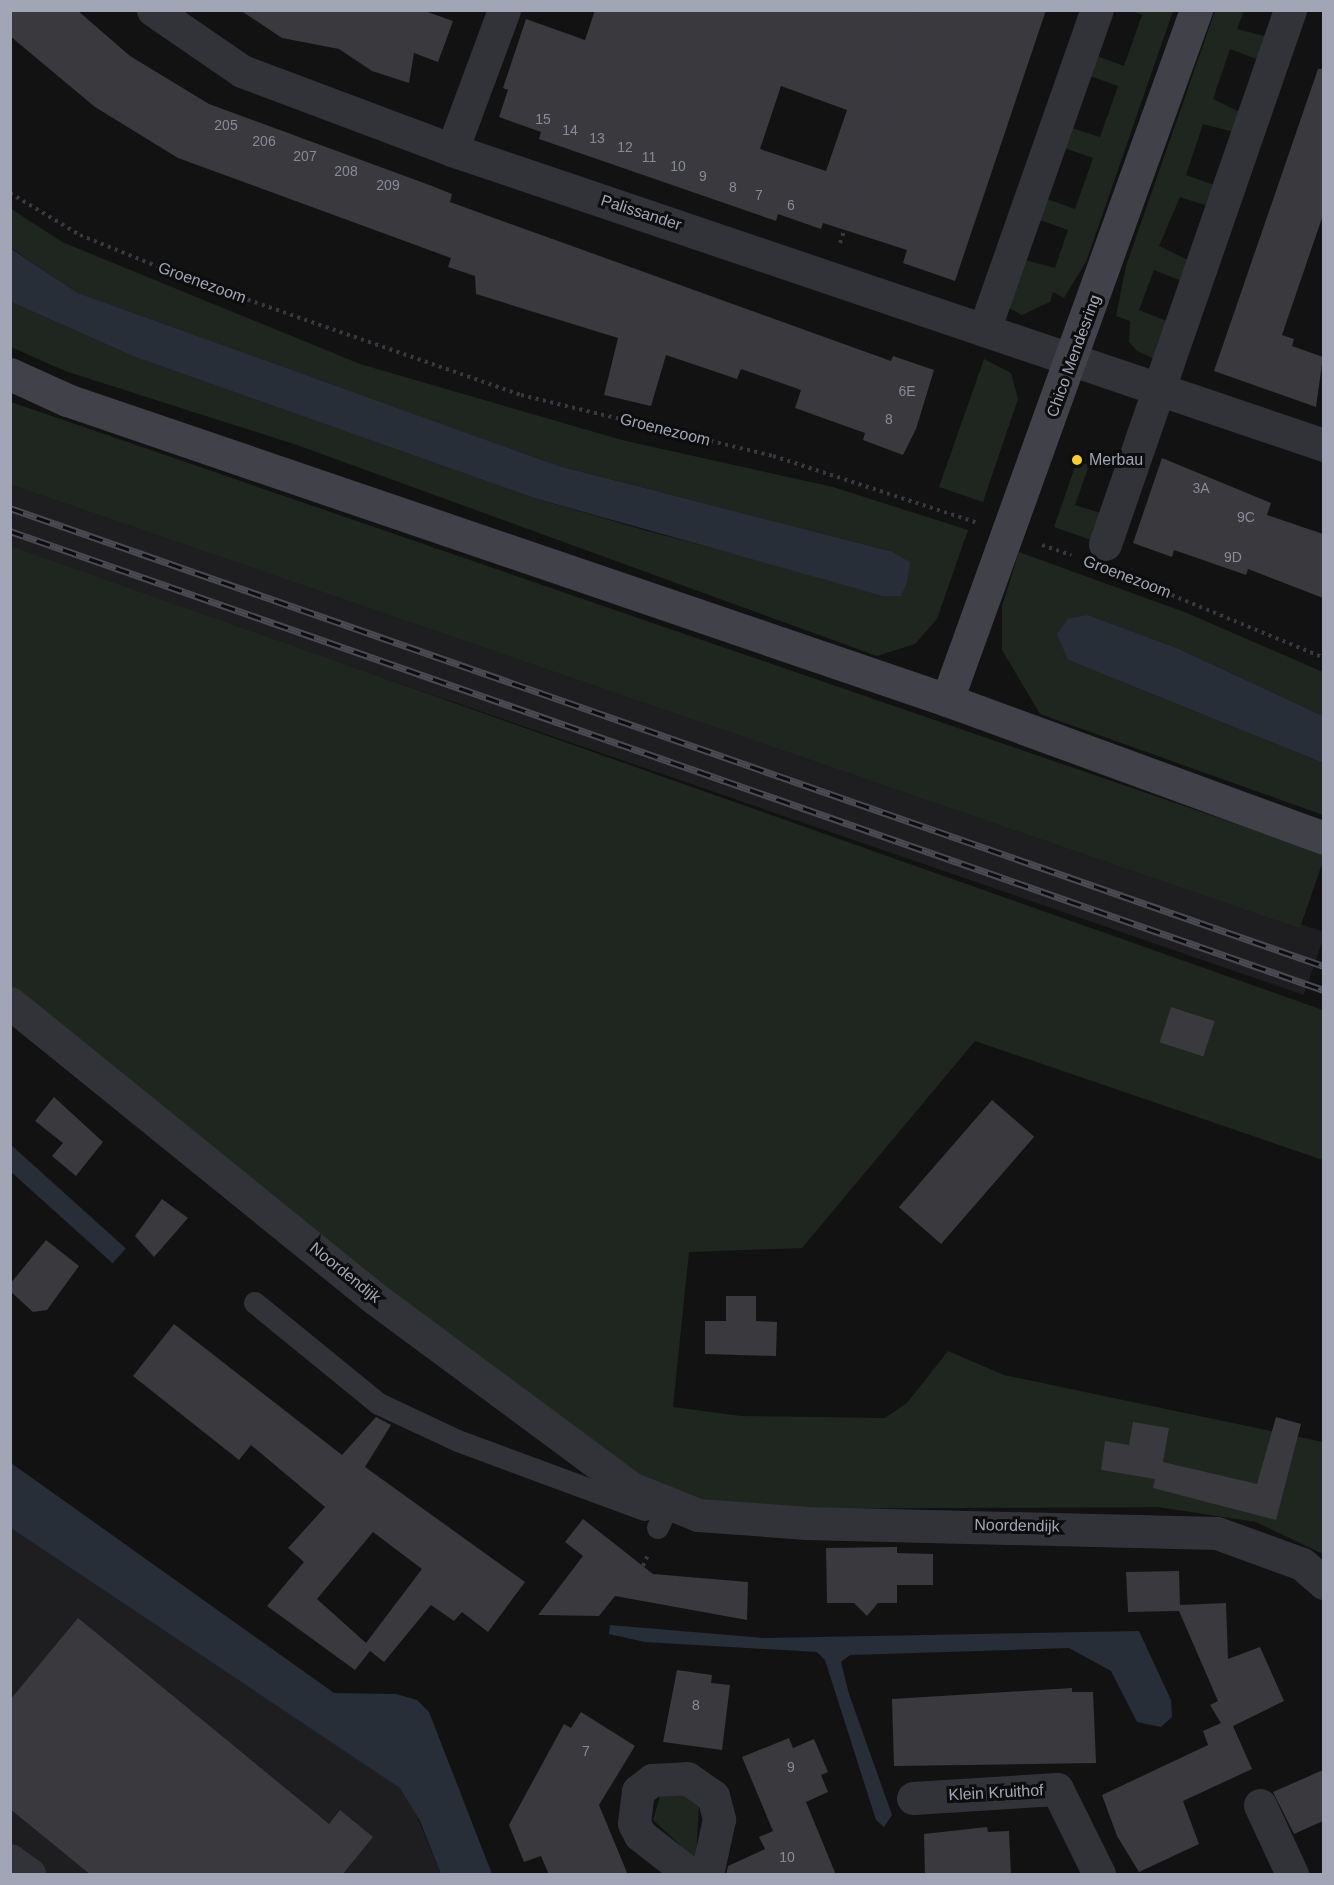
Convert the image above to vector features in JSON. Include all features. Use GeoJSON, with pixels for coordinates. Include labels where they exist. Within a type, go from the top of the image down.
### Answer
{"type":"FeatureCollection","features":[{"type":"Feature","properties":{"kind":"street","name":"Palissander"},"geometry":{"type":"LineString","coordinates":[[153,10],[242,71],[452,150],[829,275],[984,330],[1074,357]]}},
{"type":"Feature","properties":{"kind":"street"},"geometry":{"type":"LineString","coordinates":[[452,150],[504,10]]}},
{"type":"Feature","properties":{"kind":"street"},"geometry":{"type":"LineString","coordinates":[[984,330],[1097,10]]}},
{"type":"Feature","properties":{"kind":"street","name":"Chico Mendesring"},"geometry":{"type":"LineString","coordinates":[[947,700],[1011,534],[1196,10]]}},
{"type":"Feature","properties":{"kind":"street"},"geometry":{"type":"LineString","coordinates":[[1111,558],[1157,385],[1290,10]]}},
{"type":"Feature","properties":{"kind":"street"},"geometry":{"type":"LineString","coordinates":[[1074,357],[1323,445]]}},
{"type":"Feature","properties":{"kind":"street"},"geometry":{"type":"LineString","coordinates":[[10,374],[67,399],[947,700],[1323,838]]}},
{"type":"Feature","properties":{"kind":"street","name":"Noordendijk"},"geometry":{"type":"LineString","coordinates":[[10,1003],[373,1297],[569,1445],[631,1488],[698,1515],[807,1523],[1217,1533],[1302,1564],[1323,1583]]}},
{"type":"Feature","properties":{"kind":"street"},"geometry":{"type":"LineString","coordinates":[[690,1875],[639,1835],[634,1823],[638,1791],[652,1780],[670,1774],[687,1778],[713,1796],[719,1819],[707,1875]]}},
{"type":"Feature","properties":{"kind":"street","name":"Klein Kruithof"},"geometry":{"type":"LineString","coordinates":[[913,1798],[1057,1789],[1099,1875]]}},
{"type":"Feature","properties":{"kind":"street"},"geometry":{"type":"LineString","coordinates":[[1260,1805],[1292,1875]]}},
{"type":"Feature","properties":{"kind":"street"},"geometry":{"type":"LineString","coordinates":[[10,1860],[29,1875]]}},
{"type":"Feature","properties":{"kind":"lane","name":"Noordendijk"},"geometry":{"type":"LineString","coordinates":[[255,1303],[379,1404],[458,1441],[661,1523],[698,1515]]}},
{"type":"Feature","properties":{"kind":"path"},"geometry":{"type":"LineString","coordinates":[[829,275],[920,10]]}},
{"type":"Feature","properties":{"kind":"path","name":"Groenezoom"},"geometry":{"type":"LineString","coordinates":[[10,193],[80,235],[190,280],[521,395],[773,456],[1075,557]]}},
{"type":"Feature","properties":{"kind":"path","name":"Groenezoom"},"geometry":{"type":"LineString","coordinates":[[1111,558],[1323,658]]}},
{"type":"Feature","properties":{"kind":"shaded area"},"geometry":{"type":"Polygon","coordinates":[[[1132,11],[1173,11],[1086,262],[1064,298],[1053,292],[1050,302],[1022,315],[1007,307],[1025,260],[1055,268],[1068,230],[1040,220],[1047,199],[1075,209],[1093,158],[1064,148],[1072,128],[1100,137],[1118,86],[1090,76],[1097,56],[1124,66],[1142,15],[1132,11]]]}},
{"type":"Feature","properties":{"kind":"shaded area"},"geometry":{"type":"Polygon","coordinates":[[[1215,11],[1244,11],[1237,29],[1268,37],[1259,60],[1230,49],[1213,99],[1242,113],[1234,132],[1203,124],[1186,175],[1217,186],[1211,207],[1180,197],[1159,246],[1192,262],[1182,281],[1154,270],[1139,310],[1167,321],[1154,359],[1137,351],[1129,342],[1130,321],[1116,316],[1126,266],[1215,11]]]}},
{"type":"Feature","properties":{"kind":"shaded area"},"geometry":{"type":"Polygon","coordinates":[[[10,208],[62,242],[360,364],[622,440],[833,487],[968,530],[937,619],[915,644],[877,656],[297,445],[65,371],[11,347],[11,302],[135,357],[534,498],[644,530],[735,554],[890,551],[559,466],[78,293],[11,248],[10,208]]]}},
{"type":"Feature","properties":{"kind":"shaded area"},"geometry":{"type":"Polygon","coordinates":[[[10,248],[78,293],[559,466],[890,551],[910,562],[907,582],[901,596],[883,596],[534,498],[135,357],[11,302],[10,248]]]}},
{"type":"Feature","properties":{"kind":"shaded area"},"geometry":{"type":"Polygon","coordinates":[[[984,359],[1011,373],[1018,399],[983,502],[939,487],[984,359]]]}},
{"type":"Feature","properties":{"kind":"shaded area"},"geometry":{"type":"Polygon","coordinates":[[[11,402],[1324,854],[1300,928],[10,484],[11,402]]]}},
{"type":"Feature","properties":{"kind":"shaded area"},"geometry":{"type":"Polygon","coordinates":[[[1077,461],[1089,465],[1075,505],[1104,514],[1094,541],[1054,527],[1077,461]]]}},
{"type":"Feature","properties":{"kind":"shaded area"},"geometry":{"type":"Polygon","coordinates":[[[11,480],[1324,932],[1304,995],[10,549],[11,480]]]}},
{"type":"Feature","properties":{"kind":"shaded area"},"geometry":{"type":"Polygon","coordinates":[[[10,546],[1323,1010],[1323,1160],[975,1041],[802,1248],[689,1252],[673,1407],[741,1416],[885,1418],[907,1403],[948,1351],[1004,1375],[1323,1442],[1323,1554],[1256,1522],[1158,1507],[720,1509],[641,1479],[530,1400],[11,994],[10,546]]]}},
{"type":"Feature","properties":{"kind":"shaded area"},"geometry":{"type":"Polygon","coordinates":[[[1019,552],[1187,613],[1323,672],[1323,716],[1177,648],[1088,615],[1068,660],[1323,763],[1323,815],[1040,714],[1002,650],[1002,606],[1019,552]]]}},
{"type":"Feature","properties":{"kind":"shaded area"},"geometry":{"type":"Polygon","coordinates":[[[1088,615],[1177,648],[1323,716],[1323,763],[1068,660],[1057,634],[1068,619],[1088,615]]]}},
{"type":"Feature","properties":{"kind":"shaded area"},"geometry":{"type":"Polygon","coordinates":[[[10,1144],[126,1248],[113,1263],[10,1171],[10,1144]]]}},
{"type":"Feature","properties":{"kind":"shaded area"},"geometry":{"type":"Polygon","coordinates":[[[11,1463],[334,1693],[396,1694],[417,1700],[429,1712],[492,1874],[441,1874],[420,1821],[400,1788],[11,1528],[11,1463]]]}},
{"type":"Feature","properties":{"kind":"shaded area"},"geometry":{"type":"Polygon","coordinates":[[[10,1494],[402,1781],[441,1874],[11,1874],[10,1494]]]}},
{"type":"Feature","properties":{"kind":"shaded area"},"geometry":{"type":"Polygon","coordinates":[[[610,1625],[765,1638],[1139,1631],[1171,1700],[1172,1717],[1161,1727],[1137,1722],[1111,1671],[1069,1648],[850,1655],[841,1662],[849,1694],[892,1815],[884,1827],[876,1820],[825,1660],[817,1652],[645,1642],[609,1634],[610,1625]]]}},
{"type":"Feature","properties":{"kind":"shaded area"},"geometry":{"type":"Polygon","coordinates":[[[673,1789],[699,1803],[696,1860],[653,1820],[660,1796],[673,1789]]]}},
{"type":"Feature","properties":{"kind":"building"},"geometry":{"type":"Polygon","coordinates":[[[10,10],[77,10],[130,56],[209,104],[452,194],[450,202],[891,361],[893,356],[934,370],[916,429],[903,455],[863,440],[865,433],[795,408],[801,390],[741,369],[737,379],[666,355],[651,406],[604,395],[618,338],[476,294],[475,276],[448,267],[451,258],[178,158],[95,107],[10,36],[10,10]]]}},
{"type":"Feature","properties":{"kind":"building"},"geometry":{"type":"Polygon","coordinates":[[[240,10],[422,10],[453,21],[438,62],[414,53],[409,83],[372,71],[339,49],[282,38],[240,10]]]}},
{"type":"Feature","properties":{"kind":"building"},"geometry":{"type":"Polygon","coordinates":[[[595,10],[1046,10],[955,281],[903,263],[907,250],[823,223],[821,229],[778,214],[776,221],[539,139],[541,132],[499,117],[508,90],[503,88],[526,19],[585,40],[595,10]],[[781,86],[760,149],[826,171],[847,110],[781,86]]]}},
{"type":"Feature","properties":{"kind":"building"},"geometry":{"type":"Polygon","coordinates":[[[1318,69],[1323,69],[1323,215],[1282,335],[1294,339],[1292,346],[1323,357],[1316,407],[1214,371],[1318,69]]]}},
{"type":"Feature","properties":{"kind":"building"},"geometry":{"type":"Polygon","coordinates":[[[1162,458],[1271,503],[1267,515],[1323,534],[1323,598],[1248,569],[1246,575],[1174,550],[1172,557],[1133,543],[1162,458]]]}},
{"type":"Feature","properties":{"kind":"building"},"geometry":{"type":"Polygon","coordinates":[[[1171,1007],[1215,1021],[1203,1056],[1160,1042],[1171,1007]]]}},
{"type":"Feature","properties":{"kind":"building"},"geometry":{"type":"Polygon","coordinates":[[[54,1097],[103,1142],[76,1176],[52,1156],[63,1143],[35,1121],[54,1097]]]}},
{"type":"Feature","properties":{"kind":"building"},"geometry":{"type":"Polygon","coordinates":[[[992,1100],[1034,1137],[941,1244],[899,1207],[992,1100]]]}},
{"type":"Feature","properties":{"kind":"building"},"geometry":{"type":"Polygon","coordinates":[[[162,1199],[188,1218],[154,1257],[135,1236],[162,1199]]]}},
{"type":"Feature","properties":{"kind":"building"},"geometry":{"type":"Polygon","coordinates":[[[46,1240],[79,1266],[47,1310],[33,1312],[10,1291],[10,1284],[46,1240]]]}},
{"type":"Feature","properties":{"kind":"building"},"geometry":{"type":"Polygon","coordinates":[[[726,1296],[756,1296],[756,1321],[777,1322],[776,1356],[705,1354],[705,1321],[726,1321],[726,1296]]]}},
{"type":"Feature","properties":{"kind":"building"},"geometry":{"type":"Polygon","coordinates":[[[174,1324],[342,1455],[376,1417],[391,1425],[365,1467],[525,1582],[488,1632],[462,1612],[454,1621],[431,1605],[384,1662],[370,1651],[355,1670],[267,1606],[304,1562],[288,1548],[325,1507],[251,1445],[239,1460],[133,1376],[174,1324]],[[373,1532],[317,1599],[366,1643],[422,1569],[373,1532]]]}},
{"type":"Feature","properties":{"kind":"building"},"geometry":{"type":"Polygon","coordinates":[[[1276,1417],[1301,1424],[1276,1520],[1153,1488],[1155,1479],[1101,1470],[1105,1441],[1129,1445],[1133,1422],[1169,1428],[1163,1462],[1257,1484],[1276,1417]]]}},
{"type":"Feature","properties":{"kind":"building"},"geometry":{"type":"Polygon","coordinates":[[[583,1519],[653,1574],[748,1582],[747,1620],[615,1596],[599,1616],[538,1615],[583,1556],[565,1542],[583,1519]]]}},
{"type":"Feature","properties":{"kind":"building"},"geometry":{"type":"Polygon","coordinates":[[[897,1547],[897,1553],[933,1554],[933,1585],[897,1585],[897,1603],[878,1603],[867,1616],[854,1603],[827,1603],[826,1548],[897,1547]]]}},
{"type":"Feature","properties":{"kind":"building"},"geometry":{"type":"Polygon","coordinates":[[[1179,1571],[1180,1605],[1226,1603],[1228,1659],[1260,1647],[1284,1701],[1233,1726],[1252,1769],[1183,1801],[1199,1844],[1139,1872],[1117,1836],[1102,1795],[1208,1745],[1203,1731],[1221,1723],[1210,1705],[1218,1701],[1179,1611],[1128,1612],[1126,1572],[1179,1571]]]}},
{"type":"Feature","properties":{"kind":"building"},"geometry":{"type":"Polygon","coordinates":[[[78,1618],[329,1824],[340,1810],[373,1837],[342,1875],[91,1875],[10,1809],[10,1700],[78,1618]]]}},
{"type":"Feature","properties":{"kind":"building"},"geometry":{"type":"Polygon","coordinates":[[[677,1670],[712,1675],[711,1683],[730,1685],[722,1750],[663,1742],[677,1670]]]}},
{"type":"Feature","properties":{"kind":"building"},"geometry":{"type":"Polygon","coordinates":[[[1072,1688],[1072,1692],[1093,1692],[1096,1763],[894,1766],[892,1699],[1072,1688]]]}},
{"type":"Feature","properties":{"kind":"building"},"geometry":{"type":"Polygon","coordinates":[[[581,1712],[635,1746],[599,1805],[628,1875],[549,1875],[541,1856],[524,1862],[509,1825],[564,1724],[571,1728],[581,1712]]]}},
{"type":"Feature","properties":{"kind":"building"},"geometry":{"type":"Polygon","coordinates":[[[789,1738],[793,1748],[814,1739],[828,1772],[821,1775],[828,1792],[806,1802],[836,1875],[726,1875],[728,1866],[765,1849],[759,1837],[773,1831],[742,1757],[789,1738]]]}},
{"type":"Feature","properties":{"kind":"building"},"geometry":{"type":"Polygon","coordinates":[[[1323,1770],[1323,1821],[1294,1834],[1273,1792],[1323,1770]]]}},
{"type":"Feature","properties":{"kind":"building"},"geometry":{"type":"Polygon","coordinates":[[[987,1827],[988,1832],[1009,1831],[1011,1875],[925,1875],[924,1834],[987,1827]]]}},
{"type":"Feature","properties":{"kind":"railway"},"geometry":{"type":"LineString","coordinates":[[10,508],[1324,966]]}},
{"type":"Feature","properties":{"kind":"railway"},"geometry":{"type":"LineString","coordinates":[[10,531],[1324,990]]}},
{"type":"Feature","properties":{"kind":"place","name":"Merbau"},"geometry":{"type":"Point","coordinates":[1077,460]}}]}
